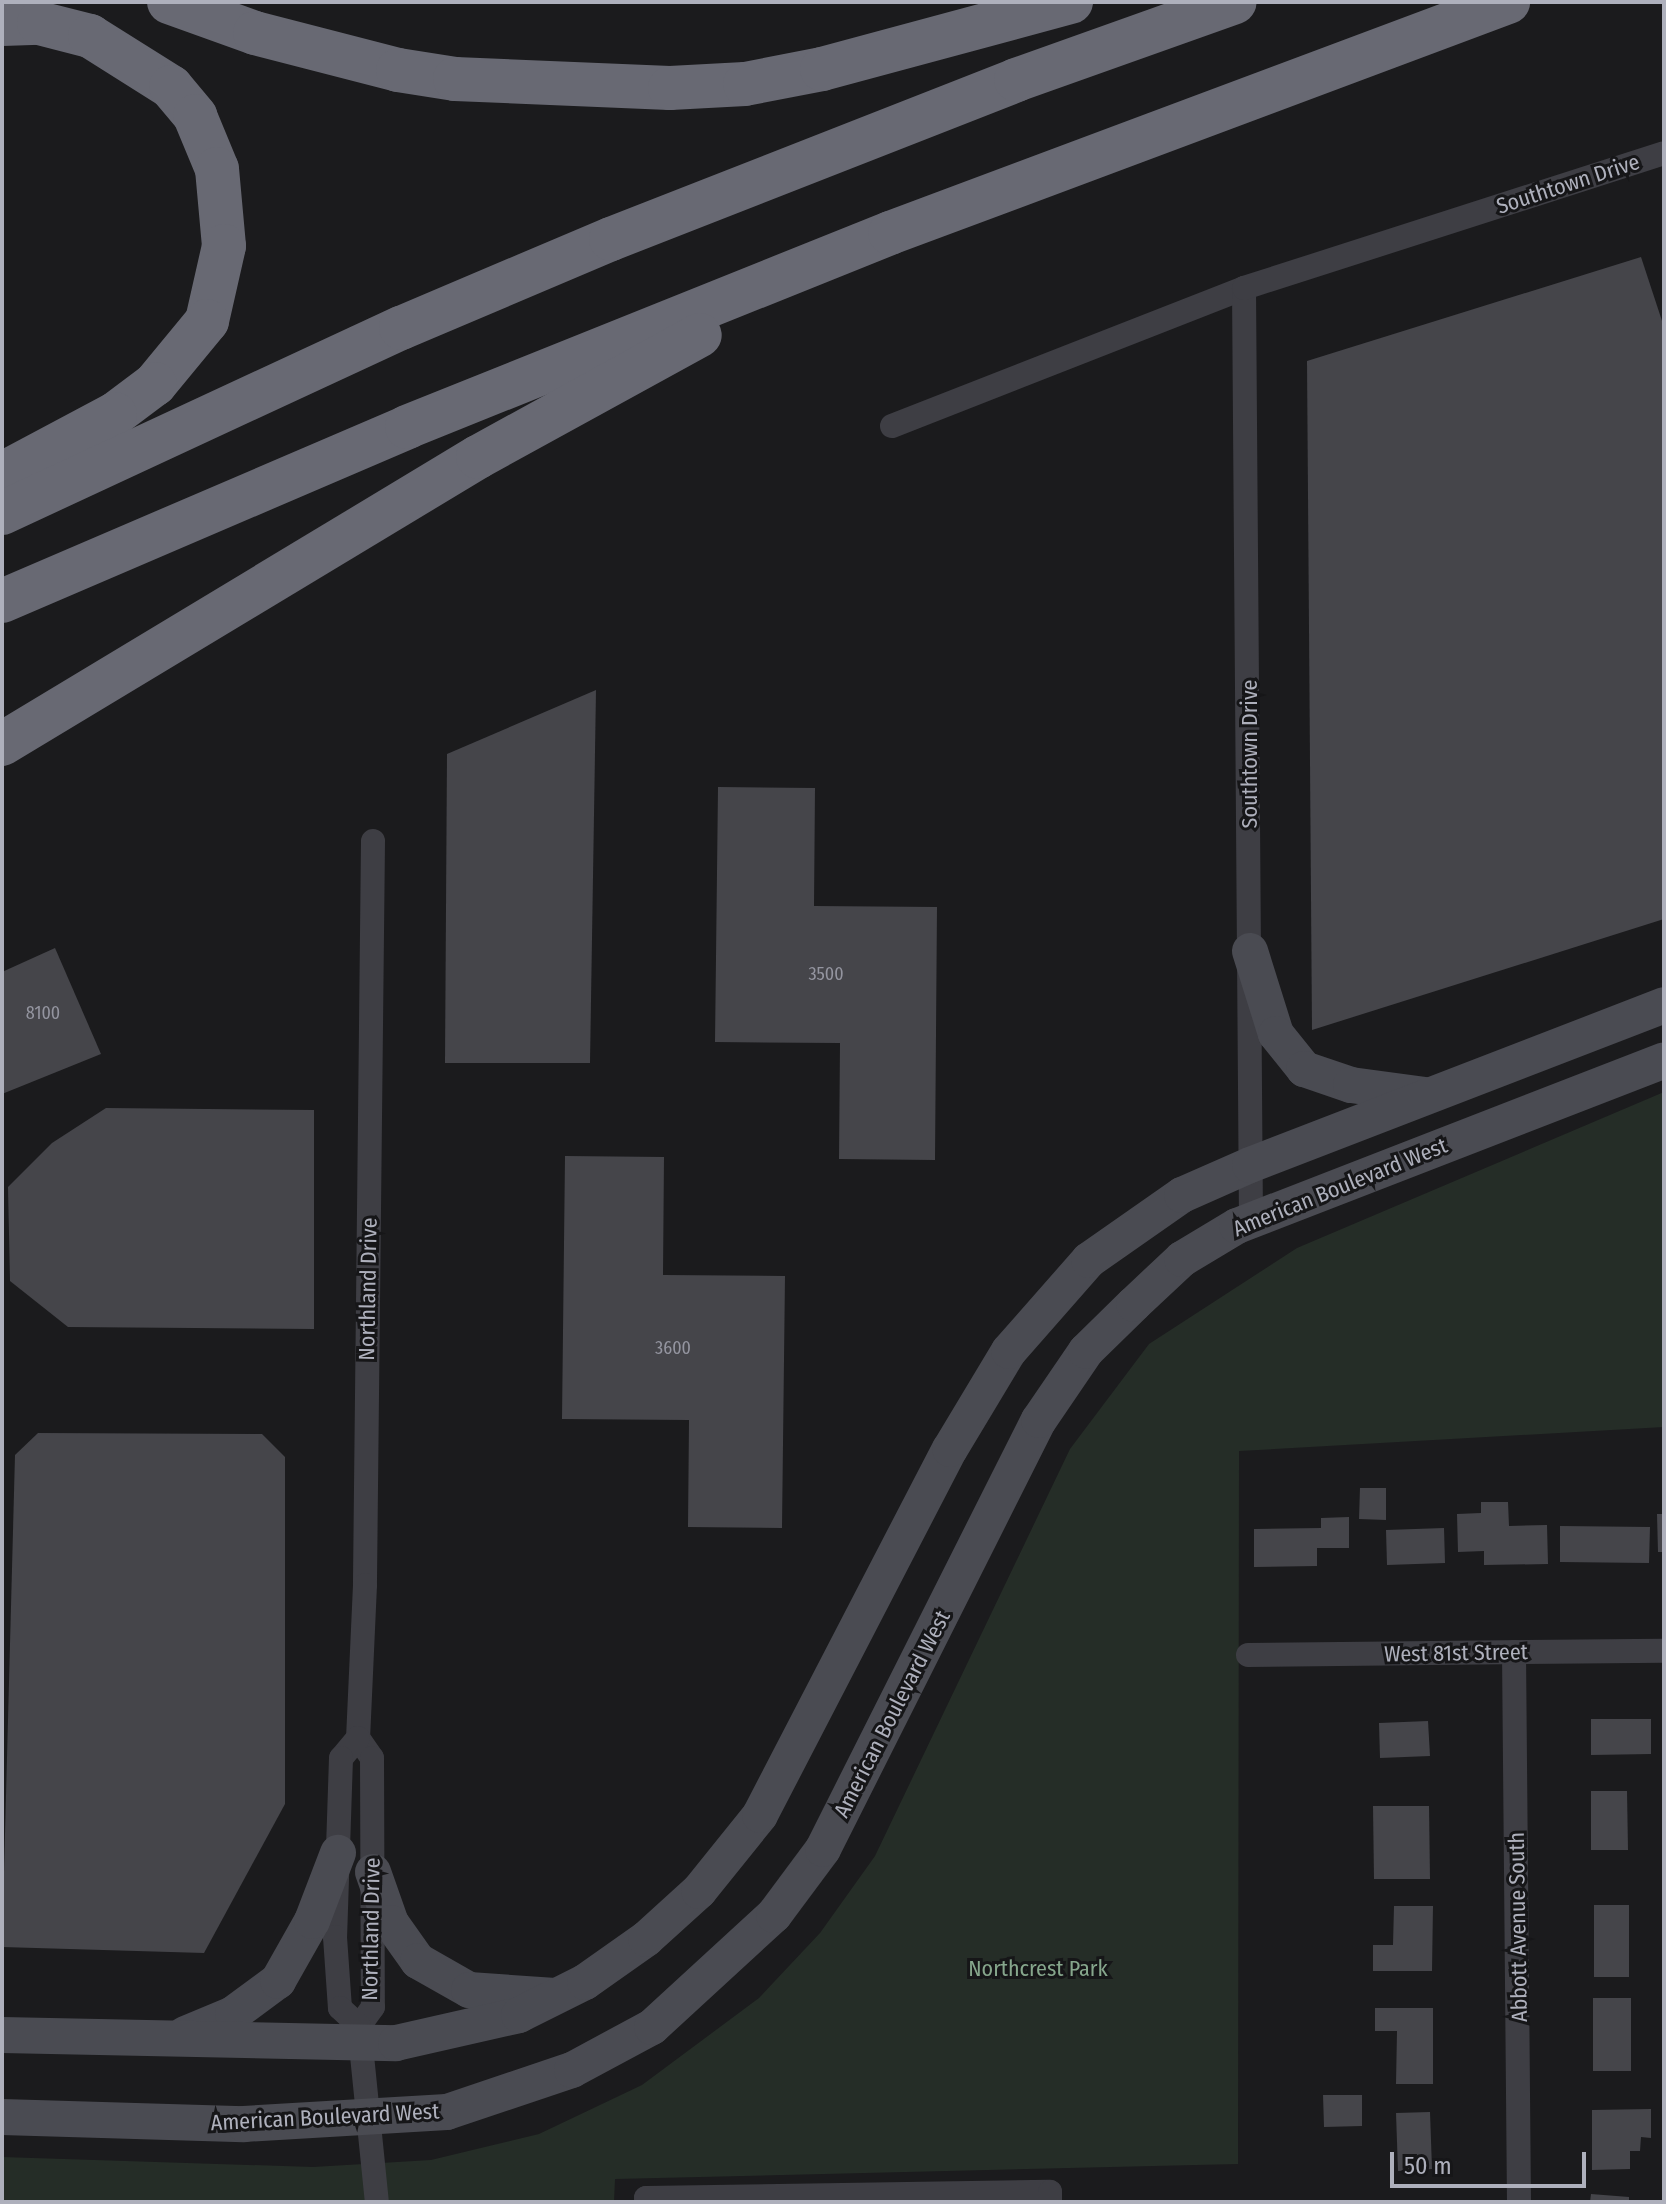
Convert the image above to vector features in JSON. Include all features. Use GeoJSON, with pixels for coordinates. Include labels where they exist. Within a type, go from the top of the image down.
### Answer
{"type":"FeatureCollection","features":[{"type":"Feature","properties":{"kind":"highway"},"geometry":{"type":"LineString","coordinates":[[169,2],[270,37],[398,70],[455,79],[670,88],[745,84],[822,69],[1071,2]]}},
{"type":"Feature","properties":{"kind":"highway"},"geometry":{"type":"LineString","coordinates":[[2,513],[401,328],[611,239],[1016,80],[1235,2]]}},
{"type":"Feature","properties":{"kind":"highway"},"geometry":{"type":"LineString","coordinates":[[2,601],[407,427],[890,233],[1508,2]]}},
{"type":"Feature","properties":{"kind":"highway"},"geometry":{"type":"LineString","coordinates":[[2,24],[39,23],[90,36],[171,87],[195,116],[217,169],[224,246],[207,321],[155,384],[115,414],[2,474]]}},
{"type":"Feature","properties":{"kind":"highway"},"geometry":{"type":"LineString","coordinates":[[2,744],[478,457],[890,233]]}},
{"type":"Feature","properties":{"kind":"main road"},"geometry":{"type":"LineString","coordinates":[[1250,951],[1276,1034],[1304,1069],[1351,1085],[1430,1095]]}},
{"type":"Feature","properties":{"kind":"main road"},"geometry":{"type":"LineString","coordinates":[[2,2035],[171,2039],[360,2035],[441,2037],[519,2015],[556,1996],[646,1939],[699,1891],[760,1815],[950,1449],[1009,1351],[1089,1260],[1182,1195],[1250,1165],[1664,1005]]}},
{"type":"Feature","properties":{"kind":"main road","name":"American Boulevard West"},"geometry":{"type":"LineString","coordinates":[[2,2117],[244,2124],[372,2119],[447,2112],[572,2070],[652,2027],[774,1915],[823,1849],[1039,1420],[1086,1351],[1182,1259],[1251,1221],[1664,1060]]}},
{"type":"Feature","properties":{"kind":"main road"},"geometry":{"type":"LineString","coordinates":[[171,2039],[233,2014],[278,1981],[312,1921],[338,1853]]}},
{"type":"Feature","properties":{"kind":"main road"},"geometry":{"type":"LineString","coordinates":[[373,1872],[391,1923],[418,1961],[469,1990],[556,1996]]}},
{"type":"Feature","properties":{"kind":"street","name":"Southtown Drive"},"geometry":{"type":"LineString","coordinates":[[892,426],[1244,288],[1664,153]]}},
{"type":"Feature","properties":{"kind":"street","name":"Southtown Drive"},"geometry":{"type":"LineString","coordinates":[[1244,288],[1251,1221]]}},
{"type":"Feature","properties":{"kind":"street","name":"Northland Drive"},"geometry":{"type":"LineString","coordinates":[[360,2035],[373,2007],[372,1758],[358,1738],[365,1585],[373,841]]}},
{"type":"Feature","properties":{"kind":"street","name":"West 81st Street"},"geometry":{"type":"LineString","coordinates":[[1248,1655],[1664,1651]]}},
{"type":"Feature","properties":{"kind":"street","name":"Abbott Avenue South"},"geometry":{"type":"LineString","coordinates":[[1514,1652],[1519,2202]]}},
{"type":"Feature","properties":{"kind":"street","name":"Northland Drive"},"geometry":{"type":"LineString","coordinates":[[358,1738],[341,1758],[338,1853],[340,2008],[360,2035],[372,2119],[377,2202]]}},
{"type":"Feature","properties":{"kind":"street"},"geometry":{"type":"LineString","coordinates":[[646,2200],[1050,2197]]}},
{"type":"Feature","properties":{"kind":"green space","name":"Northcrest Park"},"geometry":{"type":"Polygon","coordinates":[[[1664,1092],[1664,1427],[1239,1451],[1238,2164],[615,2179],[614,2202],[2,2202],[2,2157],[313,2167],[431,2160],[539,2134],[642,2085],[759,1998],[820,1933],[875,1856],[1070,1449],[1149,1344],[1297,1248],[1664,1092]]]}},
{"type":"Feature","properties":{"kind":"building"},"geometry":{"type":"Polygon","coordinates":[[[1641,257],[1664,327],[1664,919],[1312,1030],[1307,361],[1641,257]]]}},
{"type":"Feature","properties":{"kind":"building"},"geometry":{"type":"Polygon","coordinates":[[[596,690],[590,1063],[445,1063],[447,754],[596,690]]]}},
{"type":"Feature","properties":{"kind":"building"},"geometry":{"type":"Polygon","coordinates":[[[718,787],[815,788],[814,906],[937,907],[935,1160],[839,1159],[840,1043],[715,1042],[718,787]]]}},
{"type":"Feature","properties":{"kind":"building"},"geometry":{"type":"Polygon","coordinates":[[[55,948],[101,1054],[2,1094],[2,972],[55,948]]]}},
{"type":"Feature","properties":{"kind":"building"},"geometry":{"type":"Polygon","coordinates":[[[106,1108],[314,1110],[314,1329],[68,1327],[10,1281],[8,1187],[52,1143],[106,1108]]]}},
{"type":"Feature","properties":{"kind":"building"},"geometry":{"type":"Polygon","coordinates":[[[565,1156],[664,1157],[663,1275],[785,1276],[782,1528],[688,1527],[689,1420],[562,1419],[565,1156]]]}},
{"type":"Feature","properties":{"kind":"building"},"geometry":{"type":"Polygon","coordinates":[[[38,1433],[262,1434],[285,1457],[285,1804],[204,1953],[2,1947],[15,1455],[38,1433]]]}},
{"type":"Feature","properties":{"kind":"building"},"geometry":{"type":"Polygon","coordinates":[[[1360,1488],[1386,1488],[1386,1520],[1359,1519],[1360,1488]]]}},
{"type":"Feature","properties":{"kind":"building"},"geometry":{"type":"Polygon","coordinates":[[[1481,1502],[1508,1502],[1509,1526],[1547,1525],[1548,1564],[1484,1565],[1484,1551],[1458,1552],[1457,1514],[1481,1513],[1481,1502]]]}},
{"type":"Feature","properties":{"kind":"building"},"geometry":{"type":"Polygon","coordinates":[[[1657,1514],[1664,1514],[1664,1552],[1658,1552],[1657,1514]]]}},
{"type":"Feature","properties":{"kind":"building"},"geometry":{"type":"Polygon","coordinates":[[[1349,1517],[1349,1548],[1317,1548],[1317,1566],[1254,1567],[1254,1529],[1321,1528],[1321,1518],[1349,1517]]]}},
{"type":"Feature","properties":{"kind":"building"},"geometry":{"type":"Polygon","coordinates":[[[1560,1526],[1650,1527],[1649,1563],[1560,1562],[1560,1526]]]}},
{"type":"Feature","properties":{"kind":"building"},"geometry":{"type":"Polygon","coordinates":[[[1444,1528],[1445,1563],[1387,1565],[1386,1530],[1444,1528]]]}},
{"type":"Feature","properties":{"kind":"building"},"geometry":{"type":"Polygon","coordinates":[[[1591,1719],[1651,1719],[1651,1754],[1591,1755],[1591,1719]]]}},
{"type":"Feature","properties":{"kind":"building"},"geometry":{"type":"Polygon","coordinates":[[[1428,1721],[1430,1756],[1380,1758],[1379,1723],[1428,1721]]]}},
{"type":"Feature","properties":{"kind":"building"},"geometry":{"type":"Polygon","coordinates":[[[1591,1791],[1627,1791],[1628,1850],[1591,1850],[1591,1791]]]}},
{"type":"Feature","properties":{"kind":"building"},"geometry":{"type":"Polygon","coordinates":[[[1373,1806],[1429,1806],[1430,1879],[1374,1879],[1373,1806]]]}},
{"type":"Feature","properties":{"kind":"building"},"geometry":{"type":"Polygon","coordinates":[[[1594,1905],[1629,1905],[1629,1977],[1594,1977],[1594,1905]]]}},
{"type":"Feature","properties":{"kind":"building"},"geometry":{"type":"Polygon","coordinates":[[[1394,1906],[1433,1906],[1432,1971],[1373,1971],[1373,1945],[1393,1945],[1394,1906]]]}},
{"type":"Feature","properties":{"kind":"building"},"geometry":{"type":"Polygon","coordinates":[[[1593,1998],[1631,1998],[1631,2071],[1593,2071],[1593,1998]]]}},
{"type":"Feature","properties":{"kind":"building"},"geometry":{"type":"Polygon","coordinates":[[[1375,2008],[1433,2008],[1433,2084],[1396,2084],[1397,2031],[1375,2031],[1375,2008]]]}},
{"type":"Feature","properties":{"kind":"building"},"geometry":{"type":"Polygon","coordinates":[[[1323,2095],[1362,2095],[1362,2126],[1324,2127],[1323,2095]]]}},
{"type":"Feature","properties":{"kind":"building"},"geometry":{"type":"Polygon","coordinates":[[[1651,2109],[1651,2138],[1641,2137],[1640,2151],[1630,2151],[1630,2169],[1592,2170],[1592,2110],[1651,2109]]]}},
{"type":"Feature","properties":{"kind":"building"},"geometry":{"type":"Polygon","coordinates":[[[1430,2112],[1432,2169],[1398,2171],[1396,2113],[1430,2112]]]}},
{"type":"Feature","properties":{"kind":"building"},"geometry":{"type":"Polygon","coordinates":[[[1591,2194],[1629,2197],[1629,2202],[1590,2202],[1591,2194]]]}}]}
